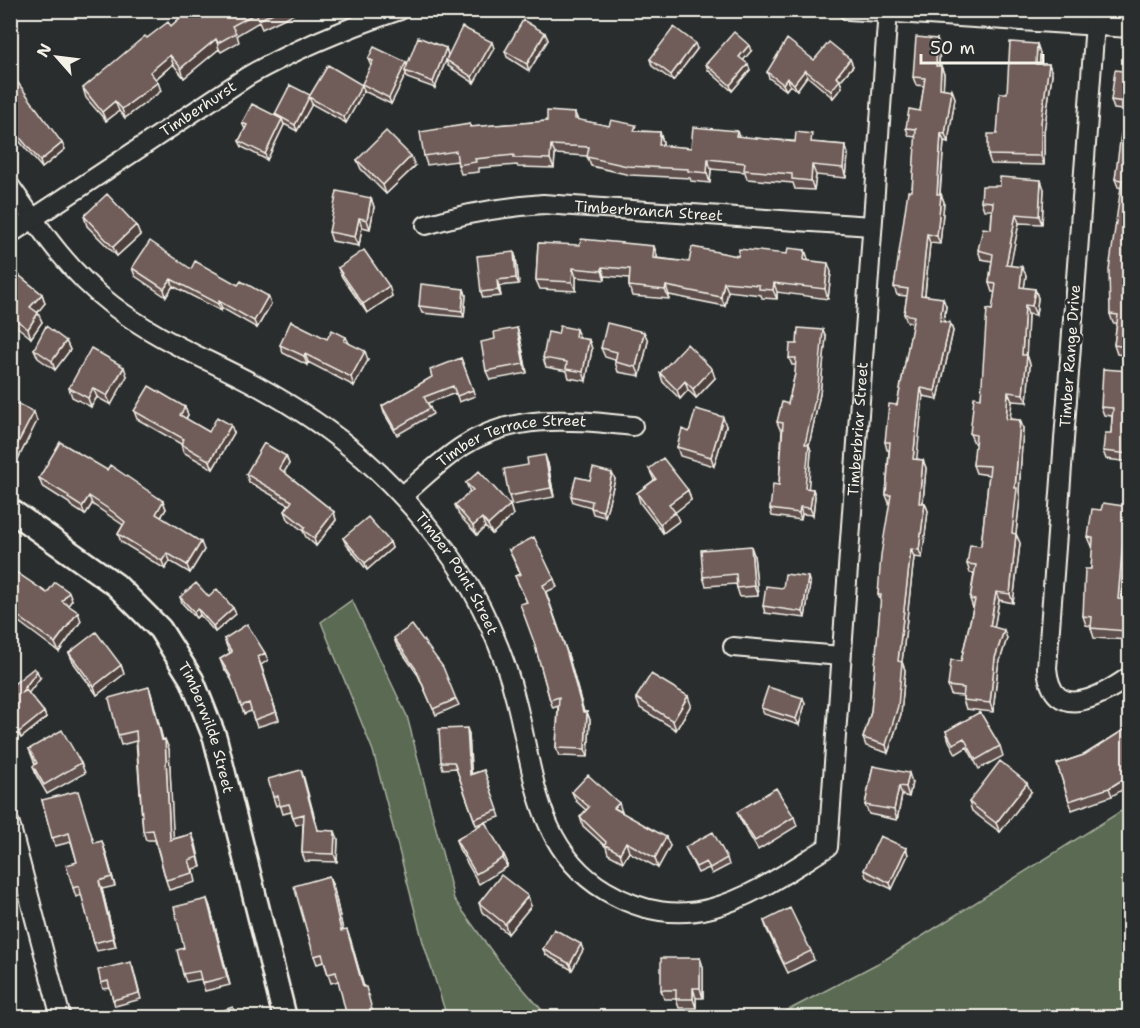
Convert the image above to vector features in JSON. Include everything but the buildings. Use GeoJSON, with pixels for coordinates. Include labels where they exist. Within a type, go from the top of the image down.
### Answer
{"type":"FeatureCollection","features":[{"type":"Feature","properties":{"kind":"street","name":"Timberhurst"},"geometry":{"type":"LineString","coordinates":[[10,234],[248,76],[288,53],[346,28],[400,10]]}},
{"type":"Feature","properties":{"kind":"street"},"geometry":{"type":"LineString","coordinates":[[848,10],[1095,17],[1130,28]]}},
{"type":"Feature","properties":{"kind":"street","name":"Timberbriar Street"},"geometry":{"type":"LineString","coordinates":[[828,848],[888,12]]}},
{"type":"Feature","properties":{"kind":"street","name":"Timber Range Drive"},"geometry":{"type":"LineString","coordinates":[[1095,17],[1047,668],[1051,689],[1060,698],[1087,701],[1130,676]]}},
{"type":"Feature","properties":{"kind":"street","name":"Timber Point Street"},"geometry":{"type":"LineString","coordinates":[[10,186],[65,262],[114,307],[155,333],[256,385],[317,421],[342,439],[402,496],[454,561],[481,609],[499,648],[516,699],[537,795],[546,824],[562,851],[582,874],[608,892],[651,909],[682,912],[713,909],[742,899],[828,848]]}},
{"type":"Feature","properties":{"kind":"street","name":"Timberbranch Street"},"geometry":{"type":"LineString","coordinates":[[426,225],[458,215],[502,207],[543,204],[872,226]]}},
{"type":"Feature","properties":{"kind":"street","name":"Timber Terrace Street"},"geometry":{"type":"LineString","coordinates":[[402,496],[450,455],[496,429],[548,419],[633,426]]}},
{"type":"Feature","properties":{"kind":"street","name":"Timberwilde Street"},"geometry":{"type":"LineString","coordinates":[[10,510],[116,585],[160,629],[192,680],[215,738],[285,1017]]}},
{"type":"Feature","properties":{"kind":"street"},"geometry":{"type":"LineString","coordinates":[[733,647],[841,656]]}},
{"type":"Feature","properties":{"kind":"street"},"geometry":{"type":"LineString","coordinates":[[10,824],[61,1017]]}},
{"type":"Feature","properties":{"kind":"green space"},"geometry":{"type":"Polygon","coordinates":[[[352,600],[407,716],[454,899],[498,960],[548,1017],[447,1017],[423,942],[373,751],[321,622],[352,600]]]}},
{"type":"Feature","properties":{"kind":"green space"},"geometry":{"type":"Polygon","coordinates":[[[1129,806],[1129,1017],[775,1017],[886,959],[1129,806]]]}}]}
